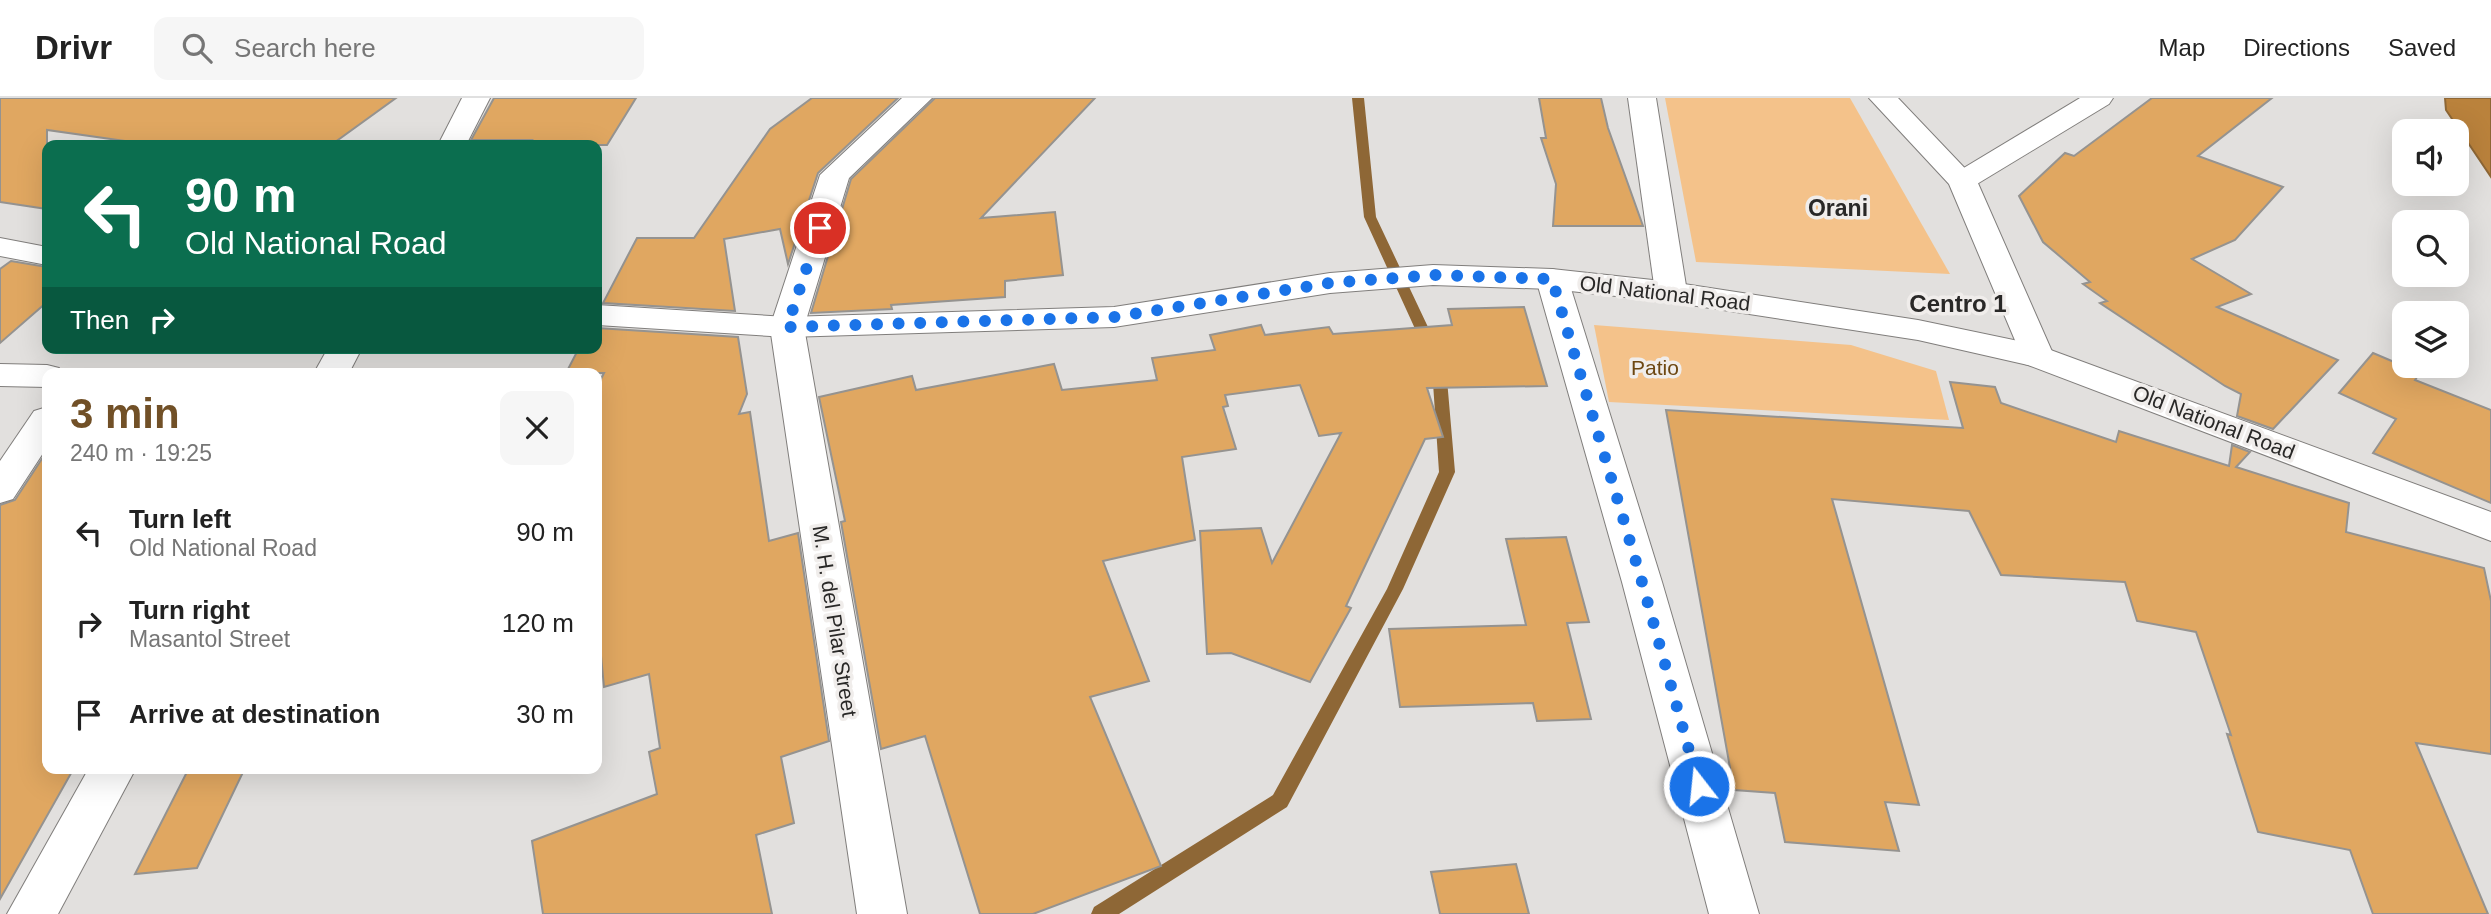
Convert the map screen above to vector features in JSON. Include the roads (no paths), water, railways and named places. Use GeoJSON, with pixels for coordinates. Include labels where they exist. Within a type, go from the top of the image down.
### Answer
{"type":"FeatureCollection","features":[{"type":"Feature","properties":{"kind":"street"},"geometry":{"type":"LineString","coordinates":[[455,140],[476,98]]}},
{"type":"Feature","properties":{"kind":"street"},"geometry":{"type":"LineString","coordinates":[[787,327],[835,175],[918,98]]}},
{"type":"Feature","properties":{"kind":"street"},"geometry":{"type":"LineString","coordinates":[[1642,98],[1671,292]]}},
{"type":"Feature","properties":{"kind":"street"},"geometry":{"type":"LineString","coordinates":[[1882,98],[1962,181],[2037,356]]}},
{"type":"Feature","properties":{"kind":"street"},"geometry":{"type":"LineString","coordinates":[[1962,181],[2099,98]]}},
{"type":"Feature","properties":{"kind":"street"},"geometry":{"type":"LineString","coordinates":[[0,247],[42,255]]}},
{"type":"Feature","properties":{"kind":"street","name":"Old National Road"},"geometry":{"type":"LineString","coordinates":[[602,315],[787,327],[1114,317],[1330,283],[1433,275],[1552,279],[1671,292],[1919,330],[2037,356],[2491,527]]}},
{"type":"Feature","properties":{"kind":"street"},"geometry":{"type":"LineString","coordinates":[[1552,279],[1642,582],[1734,914]]}},
{"type":"Feature","properties":{"kind":"street","name":"M. H. del Pilar Street"},"geometry":{"type":"LineString","coordinates":[[787,327],[882,914]]}},
{"type":"Feature","properties":{"kind":"street"},"geometry":{"type":"LineString","coordinates":[[0,375],[42,376]]}},
{"type":"Feature","properties":{"kind":"street"},"geometry":{"type":"LineString","coordinates":[[0,490],[42,427]]}},
{"type":"Feature","properties":{"kind":"street"},"geometry":{"type":"LineString","coordinates":[[32,914],[110,774]]}},
{"type":"Feature","properties":{"kind":"waterway"},"geometry":{"type":"LineString","coordinates":[[1358,98],[1370,217],[1429,344]]}},
{"type":"Feature","properties":{"kind":"waterway"},"geometry":{"type":"LineString","coordinates":[[1101,914],[1280,801],[1395,589],[1447,472],[1439,368]]}},
{"type":"Feature","properties":{"kind":"district","name":"Orani"},"geometry":{"type":"Point","coordinates":[1838,208]}},
{"type":"Feature","properties":{"kind":"district","name":"Centro 1"},"geometry":{"type":"Point","coordinates":[1958,303]}},
{"type":"Feature","properties":{"kind":"park label","name":"Patio"},"geometry":{"type":"Point","coordinates":[1655,367]}}]}
